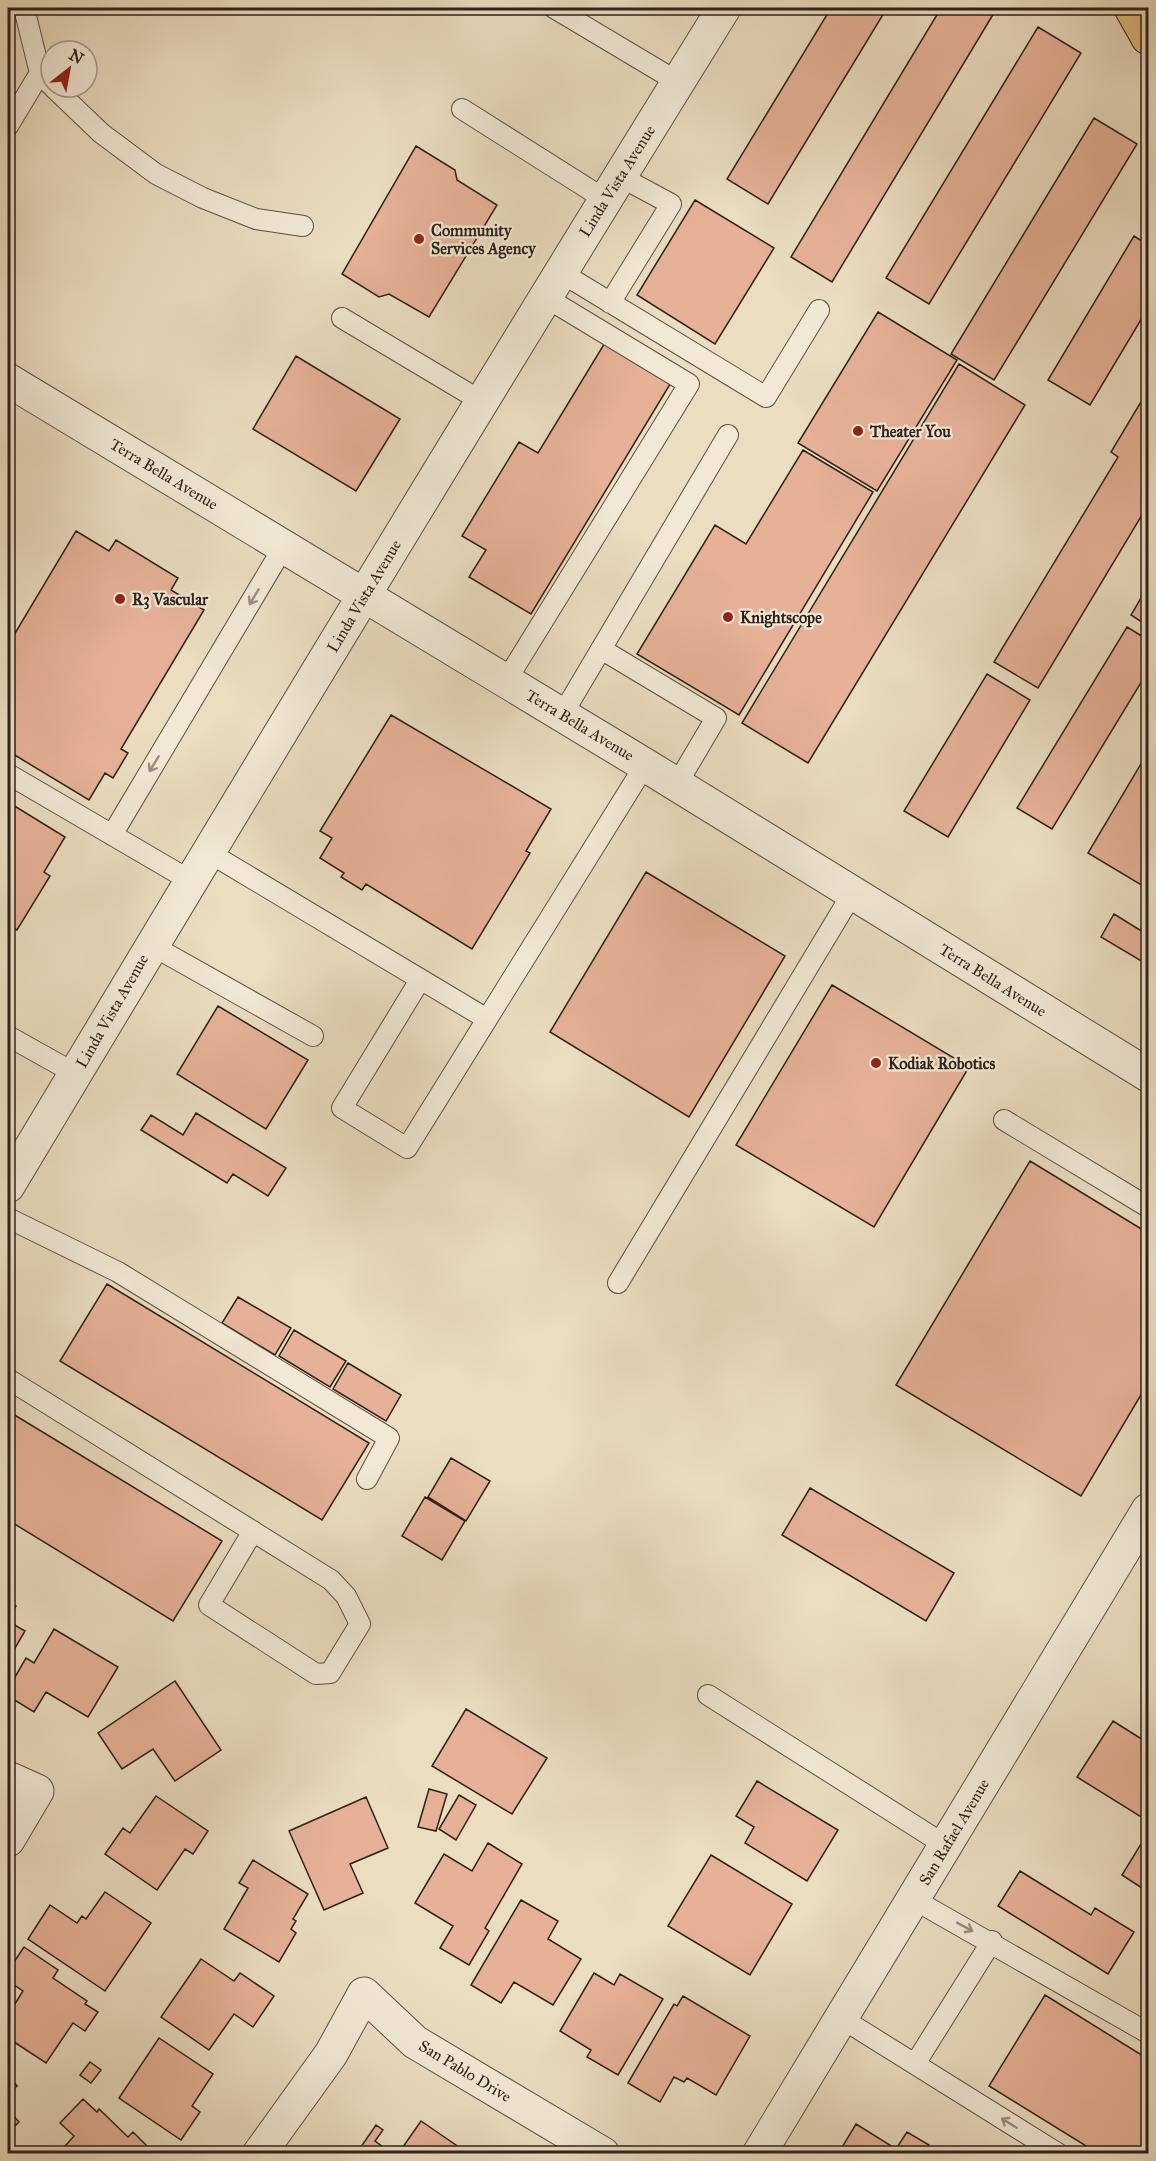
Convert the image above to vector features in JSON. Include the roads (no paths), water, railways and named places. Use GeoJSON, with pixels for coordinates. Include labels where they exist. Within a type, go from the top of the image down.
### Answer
{"type":"FeatureCollection","features":[{"type":"Feature","properties":{"kind":"highway"},"geometry":{"type":"LineString","coordinates":[[1131,8],[1149,38]]}},
{"type":"Feature","properties":{"kind":"street","name":"Linda Vista Avenue"},"geometry":{"type":"LineString","coordinates":[[8,1186],[151,945],[552,284],[724,8]]}},
{"type":"Feature","properties":{"kind":"street","name":"Terra Bella Avenue"},"geometry":{"type":"LineString","coordinates":[[8,380],[677,784],[1149,1075]]}},
{"type":"Feature","properties":{"kind":"street","name":"San Rafael Avenue"},"geometry":{"type":"LineString","coordinates":[[759,2154],[1149,1510]]}},
{"type":"Feature","properties":{"kind":"street"},"geometry":{"type":"LineString","coordinates":[[8,1778],[37,1791],[8,1840]]}},
{"type":"Feature","properties":{"kind":"street","name":"San Pablo Drive"},"geometry":{"type":"LineString","coordinates":[[260,2154],[331,2054],[364,1994],[415,2042],[603,2154]]}},
{"type":"Feature","properties":{"kind":"lane"},"geometry":{"type":"LineString","coordinates":[[24,8],[39,54]]}},
{"type":"Feature","properties":{"kind":"lane"},"geometry":{"type":"LineString","coordinates":[[554,8],[678,82]]}},
{"type":"Feature","properties":{"kind":"lane"},"geometry":{"type":"LineString","coordinates":[[8,126],[39,92]]}},
{"type":"Feature","properties":{"kind":"lane"},"geometry":{"type":"LineString","coordinates":[[65,99],[100,133],[156,174],[203,198],[256,219],[303,226]]}},
{"type":"Feature","properties":{"kind":"lane"},"geometry":{"type":"LineString","coordinates":[[462,109],[612,188],[670,204],[610,303]]}},
{"type":"Feature","properties":{"kind":"lane"},"geometry":{"type":"LineString","coordinates":[[552,284],[610,303],[766,397],[819,310]]}},
{"type":"Feature","properties":{"kind":"lane"},"geometry":{"type":"LineString","coordinates":[[506,681],[689,384],[552,284]]}},
{"type":"Feature","properties":{"kind":"lane"},"geometry":{"type":"LineString","coordinates":[[342,318],[481,401]]}},
{"type":"Feature","properties":{"kind":"lane"},"geometry":{"type":"LineString","coordinates":[[562,715],[728,435]]}},
{"type":"Feature","properties":{"kind":"lane"},"geometry":{"type":"LineString","coordinates":[[112,835],[284,546]]}},
{"type":"Feature","properties":{"kind":"lane"},"geometry":{"type":"LineString","coordinates":[[601,649],[716,718],[677,784]]}},
{"type":"Feature","properties":{"kind":"lane"},"geometry":{"type":"LineString","coordinates":[[420,980],[342,1108],[407,1148],[645,765]]}},
{"type":"Feature","properties":{"kind":"lane"},"geometry":{"type":"LineString","coordinates":[[8,774],[191,881]]}},
{"type":"Feature","properties":{"kind":"lane"},"geometry":{"type":"LineString","coordinates":[[208,852],[487,1019]]}},
{"type":"Feature","properties":{"kind":"lane"},"geometry":{"type":"LineString","coordinates":[[618,1283],[852,894]]}},
{"type":"Feature","properties":{"kind":"lane"},"geometry":{"type":"LineString","coordinates":[[151,945],[313,1036]]}},
{"type":"Feature","properties":{"kind":"lane"},"geometry":{"type":"LineString","coordinates":[[8,1036],[76,1074]]}},
{"type":"Feature","properties":{"kind":"lane"},"geometry":{"type":"LineString","coordinates":[[1004,1120],[1149,1207]]}},
{"type":"Feature","properties":{"kind":"lane"},"geometry":{"type":"LineString","coordinates":[[8,1218],[118,1272],[389,1438],[367,1479]]}},
{"type":"Feature","properties":{"kind":"lane"},"geometry":{"type":"LineString","coordinates":[[8,1379],[331,1580],[346,1596],[360,1624],[330,1672],[316,1674],[210,1605],[253,1532]]}},
{"type":"Feature","properties":{"kind":"lane"},"geometry":{"type":"LineString","coordinates":[[708,1695],[945,1845]]}},
{"type":"Feature","properties":{"kind":"lane"},"geometry":{"type":"LineString","coordinates":[[914,1899],[992,1941],[1149,2033]]}},
{"type":"Feature","properties":{"kind":"lane"},"geometry":{"type":"LineString","coordinates":[[915,2064],[992,1941]]}},
{"type":"Feature","properties":{"kind":"lane"},"geometry":{"type":"LineString","coordinates":[[841,2018],[1059,2154]]}},
{"type":"Feature","properties":{"kind":"place","name":"Community Services Agency"},"geometry":{"type":"Point","coordinates":[419,239]}},
{"type":"Feature","properties":{"kind":"place","name":"Theater You"},"geometry":{"type":"Point","coordinates":[858,431]}},
{"type":"Feature","properties":{"kind":"place","name":"R3 Vascular"},"geometry":{"type":"Point","coordinates":[120,599]}},
{"type":"Feature","properties":{"kind":"place","name":"Knightscope"},"geometry":{"type":"Point","coordinates":[728,617]}},
{"type":"Feature","properties":{"kind":"place","name":"Kodiak Robotics"},"geometry":{"type":"Point","coordinates":[876,1063]}}]}
